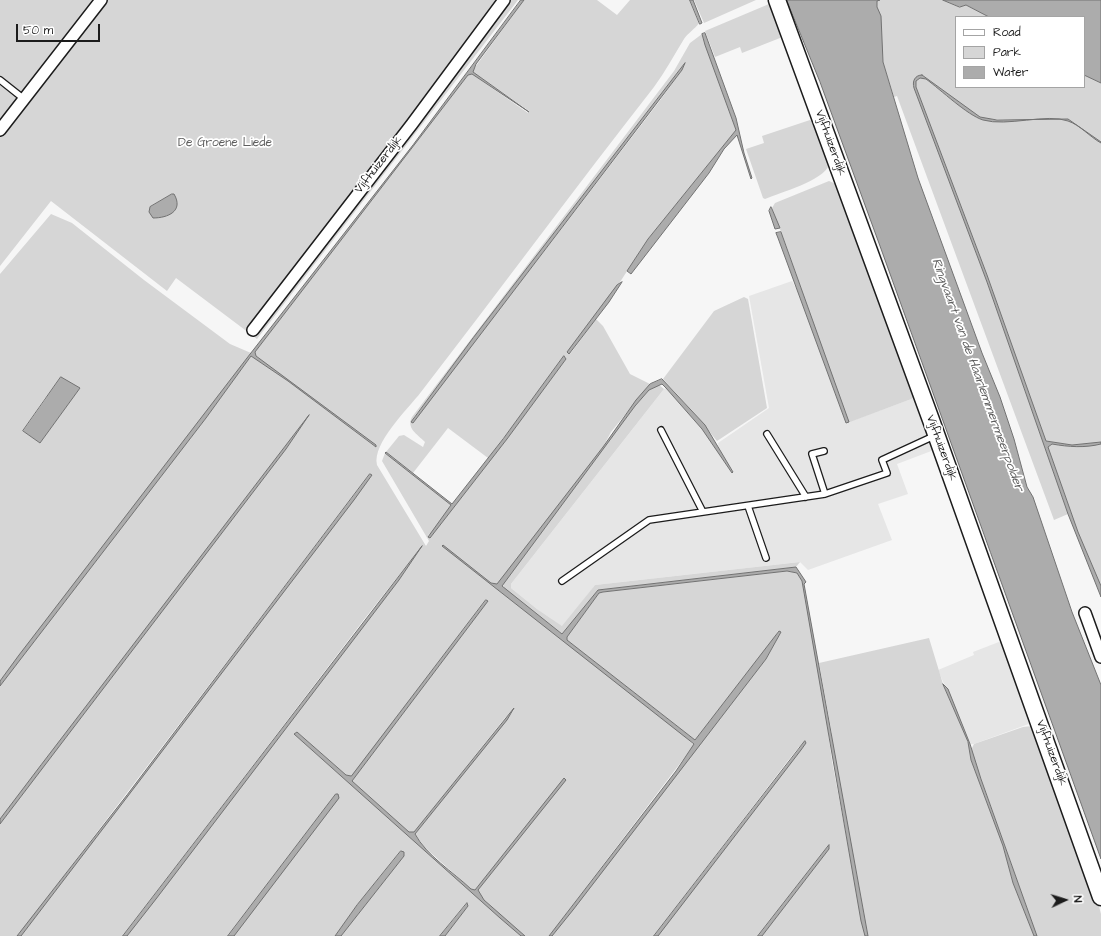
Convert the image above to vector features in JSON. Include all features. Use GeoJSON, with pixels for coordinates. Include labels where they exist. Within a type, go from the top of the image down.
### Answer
{"type":"FeatureCollection","features":[{"type":"Feature","properties":{"kind":"street"},"geometry":{"type":"LineString","coordinates":[[0,130],[101,0]]}},
{"type":"Feature","properties":{"kind":"street","name":"Vijfhuizerdijk"},"geometry":{"type":"LineString","coordinates":[[253,330],[412,124],[504,0]]}},
{"type":"Feature","properties":{"kind":"street","name":"Vijfhuizerdijk"},"geometry":{"type":"LineString","coordinates":[[776,0],[937,436],[1101,897]]}},
{"type":"Feature","properties":{"kind":"street"},"geometry":{"type":"LineString","coordinates":[[1085,613],[1101,657]]}},
{"type":"Feature","properties":{"kind":"lane"},"geometry":{"type":"LineString","coordinates":[[0,80],[24,99]]}},
{"type":"Feature","properties":{"kind":"lane"},"geometry":{"type":"LineString","coordinates":[[661,430],[703,512]]}},
{"type":"Feature","properties":{"kind":"lane"},"geometry":{"type":"LineString","coordinates":[[767,434],[806,497]]}},
{"type":"Feature","properties":{"kind":"lane"},"geometry":{"type":"LineString","coordinates":[[562,581],[649,520],[825,494],[887,473],[882,460],[937,436]]}},
{"type":"Feature","properties":{"kind":"lane"},"geometry":{"type":"LineString","coordinates":[[824,451],[812,454],[825,494]]}},
{"type":"Feature","properties":{"kind":"lane"},"geometry":{"type":"LineString","coordinates":[[748,506],[766,558]]}},
{"type":"Feature","properties":{"kind":"shaded area"},"geometry":{"type":"Polygon","coordinates":[[[792,281],[798,292],[846,423],[914,398],[915,399],[934,450],[897,464],[908,494],[878,504],[892,540],[808,570],[800,562],[595,585],[563,627],[537,609],[511,588],[511,584],[664,389],[666,388],[702,429],[732,473],[733,471],[719,449],[718,443],[769,408],[749,296],[792,281]]]}},
{"type":"Feature","properties":{"kind":"shaded area"},"geometry":{"type":"Polygon","coordinates":[[[1004,640],[1034,722],[974,744],[970,744],[938,670],[974,655],[973,652],[1004,640]]]}},
{"type":"Feature","properties":{"kind":"green space","name":"De Groene Liede"},"geometry":{"type":"Polygon","coordinates":[[[0,0],[518,0],[257,339],[176,278],[167,291],[51,201],[0,266],[0,0]]]}},
{"type":"Feature","properties":{"kind":"green space"},"geometry":{"type":"Polygon","coordinates":[[[524,0],[597,0],[617,15],[630,0],[690,0],[699,23],[684,39],[654,87],[385,437],[377,456],[377,465],[426,546],[429,541],[382,461],[385,453],[451,505],[432,533],[428,535],[430,538],[507,439],[566,359],[565,357],[488,458],[448,428],[413,473],[386,452],[399,436],[404,435],[423,447],[425,442],[411,428],[410,424],[412,417],[674,71],[690,43],[702,34],[736,130],[648,239],[620,282],[574,343],[570,354],[596,319],[603,326],[630,374],[650,384],[611,432],[603,447],[500,582],[497,584],[491,583],[442,546],[674,727],[694,745],[549,936],[525,936],[520,933],[484,900],[478,890],[565,780],[564,779],[475,890],[471,889],[421,844],[415,834],[514,710],[505,718],[414,832],[409,832],[352,781],[488,601],[486,600],[351,776],[349,777],[346,775],[297,732],[294,734],[521,936],[445,936],[468,906],[466,903],[440,936],[341,936],[404,856],[401,851],[357,905],[335,936],[233,936],[338,796],[228,936],[127,936],[399,580],[422,546],[366,617],[123,936],[21,936],[372,475],[370,474],[27,924],[17,936],[0,936],[0,824],[286,449],[309,415],[0,819],[0,686],[206,418],[251,356],[288,381],[376,446],[272,369],[256,356],[255,352],[468,75],[472,74],[528,113],[529,111],[474,73],[473,70],[524,0]],[[685,63],[414,417],[413,422],[658,103],[682,70],[685,63]]]}},
{"type":"Feature","properties":{"kind":"green space"},"geometry":{"type":"Polygon","coordinates":[[[694,0],[756,0],[704,23],[694,0]]]}},
{"type":"Feature","properties":{"kind":"green space"},"geometry":{"type":"Polygon","coordinates":[[[943,0],[960,7],[966,5],[987,16],[955,16],[955,88],[1085,88],[1085,75],[1101,83],[1101,142],[1067,119],[985,119],[977,116],[922,75],[920,75],[913,85],[987,282],[1068,514],[1054,520],[897,96],[894,97],[883,62],[877,1],[943,0]]]}},
{"type":"Feature","properties":{"kind":"green space"},"geometry":{"type":"Polygon","coordinates":[[[769,4],[782,34],[780,38],[742,53],[740,47],[715,57],[705,31],[769,4]]]}},
{"type":"Feature","properties":{"kind":"green space"},"geometry":{"type":"Polygon","coordinates":[[[920,78],[926,79],[962,108],[983,120],[1003,122],[1049,118],[1059,119],[1077,125],[1101,143],[1101,442],[1072,445],[1046,441],[987,275],[916,87],[916,81],[920,78]]]}},
{"type":"Feature","properties":{"kind":"green space"},"geometry":{"type":"Polygon","coordinates":[[[810,120],[813,122],[829,165],[825,171],[810,181],[765,199],[763,198],[746,149],[764,143],[762,136],[810,120]]]}},
{"type":"Feature","properties":{"kind":"green space"},"geometry":{"type":"Polygon","coordinates":[[[829,181],[836,184],[914,398],[850,422],[848,422],[772,208],[775,203],[829,181]]]}},
{"type":"Feature","properties":{"kind":"green space"},"geometry":{"type":"Polygon","coordinates":[[[51,214],[72,223],[144,280],[230,344],[251,353],[0,681],[0,274],[51,214]],[[80,388],[45,398],[23,431],[40,443],[80,388]]]}},
{"type":"Feature","properties":{"kind":"green space"},"geometry":{"type":"Polygon","coordinates":[[[744,297],[748,299],[767,408],[717,441],[663,379],[714,311],[744,297]]]}},
{"type":"Feature","properties":{"kind":"green space"},"geometry":{"type":"Polygon","coordinates":[[[659,385],[664,389],[511,584],[511,588],[537,609],[562,626],[595,585],[800,562],[796,567],[598,590],[564,633],[561,633],[504,589],[503,584],[635,406],[649,390],[659,385]]]}},
{"type":"Feature","properties":{"kind":"green space"},"geometry":{"type":"Polygon","coordinates":[[[1052,444],[1073,447],[1101,444],[1101,586],[1078,532],[1048,447],[1052,444]]]}},
{"type":"Feature","properties":{"kind":"green space"},"geometry":{"type":"Polygon","coordinates":[[[787,571],[797,573],[802,581],[823,695],[832,761],[865,936],[762,936],[829,849],[829,845],[758,936],[657,936],[806,743],[799,747],[787,762],[654,936],[552,936],[766,659],[781,632],[778,631],[695,740],[567,640],[567,637],[599,593],[787,571]]]}},
{"type":"Feature","properties":{"kind":"green space"},"geometry":{"type":"Polygon","coordinates":[[[929,638],[943,684],[968,742],[971,760],[1003,846],[1013,883],[1034,936],[868,936],[834,756],[831,729],[819,663],[929,638]]]}},
{"type":"Feature","properties":{"kind":"green space"},"geometry":{"type":"Polygon","coordinates":[[[1032,726],[1096,895],[1101,914],[1101,936],[1037,936],[971,750],[974,744],[1023,727],[1032,726]]]}},
{"type":"Feature","properties":{"kind":"water"},"geometry":{"type":"Polygon","coordinates":[[[521,0],[524,0],[476,64],[473,72],[529,112],[472,74],[468,75],[255,352],[256,356],[376,445],[376,447],[288,381],[251,356],[206,418],[0,686],[0,681],[19,655],[413,145],[521,0]]]}},
{"type":"Feature","properties":{"kind":"water"},"geometry":{"type":"Polygon","coordinates":[[[690,0],[693,0],[702,23],[700,24],[690,0]]]}},
{"type":"Feature","properties":{"kind":"water","name":"Ringvaart van de Haarlemmermeerpolder"},"geometry":{"type":"Polygon","coordinates":[[[787,0],[880,0],[877,1],[877,7],[881,16],[883,62],[918,178],[982,353],[1000,397],[1014,439],[1027,487],[1033,497],[1072,612],[1101,685],[1101,859],[880,246],[820,82],[787,0]]]}},
{"type":"Feature","properties":{"kind":"water"},"geometry":{"type":"Polygon","coordinates":[[[943,0],[1101,0],[1101,83],[1085,75],[1085,16],[987,16],[966,5],[960,7],[943,0]]]}},
{"type":"Feature","properties":{"kind":"water"},"geometry":{"type":"Polygon","coordinates":[[[705,33],[736,118],[744,153],[752,178],[751,179],[737,135],[724,149],[709,173],[631,274],[627,271],[648,239],[736,130],[705,45],[702,34],[705,33]]]}},
{"type":"Feature","properties":{"kind":"water"},"geometry":{"type":"Polygon","coordinates":[[[685,63],[682,70],[413,423],[411,422],[473,338],[685,63]]]}},
{"type":"Feature","properties":{"kind":"water"},"geometry":{"type":"Polygon","coordinates":[[[922,75],[980,117],[997,120],[1033,119],[1003,122],[983,120],[962,108],[926,79],[920,78],[916,81],[916,87],[987,275],[1046,441],[1072,445],[1101,442],[1101,444],[1083,447],[1052,444],[1048,447],[1078,532],[1101,586],[1101,597],[1068,514],[987,282],[914,88],[913,83],[915,79],[922,75]]]}},
{"type":"Feature","properties":{"kind":"water"},"geometry":{"type":"Polygon","coordinates":[[[1049,118],[1060,119],[1033,119],[1049,118]]]}},
{"type":"Feature","properties":{"kind":"water"},"geometry":{"type":"Polygon","coordinates":[[[1060,119],[1068,119],[1076,125],[1068,121],[1060,119]]]}},
{"type":"Feature","properties":{"kind":"water"},"geometry":{"type":"Polygon","coordinates":[[[1079,127],[1101,142],[1093,138],[1079,127]]]}},
{"type":"Feature","properties":{"kind":"water"},"geometry":{"type":"Polygon","coordinates":[[[174,194],[177,200],[176,209],[164,217],[153,218],[149,212],[150,207],[174,194]]]}},
{"type":"Feature","properties":{"kind":"water"},"geometry":{"type":"Polygon","coordinates":[[[771,207],[780,228],[775,229],[769,211],[771,207]]]}},
{"type":"Feature","properties":{"kind":"water"},"geometry":{"type":"Polygon","coordinates":[[[781,232],[849,422],[846,423],[776,233],[781,232]]]}},
{"type":"Feature","properties":{"kind":"water"},"geometry":{"type":"Polygon","coordinates":[[[622,282],[609,302],[569,354],[567,352],[617,285],[622,282]]]}},
{"type":"Feature","properties":{"kind":"water"},"geometry":{"type":"Polygon","coordinates":[[[564,356],[566,359],[507,439],[430,538],[428,537],[451,505],[385,453],[386,452],[452,504],[503,439],[564,356]]]}},
{"type":"Feature","properties":{"kind":"water"},"geometry":{"type":"Polygon","coordinates":[[[61,377],[80,388],[40,443],[23,431],[61,377]]]}},
{"type":"Feature","properties":{"kind":"water"},"geometry":{"type":"Polygon","coordinates":[[[662,379],[705,425],[733,472],[732,473],[702,429],[662,384],[649,390],[635,406],[502,586],[562,634],[598,590],[796,567],[806,582],[804,584],[868,936],[865,936],[861,921],[802,581],[797,573],[787,571],[599,593],[567,637],[567,640],[695,740],[779,631],[781,632],[766,659],[573,910],[552,936],[549,936],[676,771],[694,744],[442,546],[443,545],[491,583],[497,584],[603,447],[636,400],[650,384],[662,379]]]}},
{"type":"Feature","properties":{"kind":"water"},"geometry":{"type":"Polygon","coordinates":[[[309,415],[286,449],[0,824],[0,819],[309,415]]]}},
{"type":"Feature","properties":{"kind":"water"},"geometry":{"type":"Polygon","coordinates":[[[370,474],[372,475],[354,500],[21,936],[17,936],[127,795],[370,474]]]}},
{"type":"Feature","properties":{"kind":"water"},"geometry":{"type":"Polygon","coordinates":[[[422,546],[399,580],[156,899],[127,936],[123,936],[422,546]]]}},
{"type":"Feature","properties":{"kind":"water"},"geometry":{"type":"Polygon","coordinates":[[[486,600],[488,601],[352,781],[409,832],[414,832],[514,708],[507,720],[415,834],[433,856],[471,889],[475,890],[564,778],[566,780],[478,890],[484,900],[525,936],[521,936],[500,918],[294,734],[297,732],[346,775],[351,776],[486,600]]]}},
{"type":"Feature","properties":{"kind":"water"},"geometry":{"type":"Polygon","coordinates":[[[943,684],[948,689],[970,744],[1037,936],[1034,936],[1013,883],[1003,846],[971,760],[968,742],[943,684]]]}},
{"type":"Feature","properties":{"kind":"water"},"geometry":{"type":"Polygon","coordinates":[[[805,741],[806,743],[801,750],[658,936],[654,936],[805,741]]]}},
{"type":"Feature","properties":{"kind":"water"},"geometry":{"type":"Polygon","coordinates":[[[336,794],[338,794],[339,798],[234,936],[228,936],[336,794]]]}},
{"type":"Feature","properties":{"kind":"water"},"geometry":{"type":"Polygon","coordinates":[[[829,845],[829,849],[762,936],[758,936],[829,845]]]}},
{"type":"Feature","properties":{"kind":"water"},"geometry":{"type":"Polygon","coordinates":[[[401,851],[404,852],[404,856],[341,936],[335,936],[357,905],[401,851]]]}},
{"type":"Feature","properties":{"kind":"water"},"geometry":{"type":"Polygon","coordinates":[[[467,903],[468,906],[445,936],[440,936],[467,903]]]}}]}
